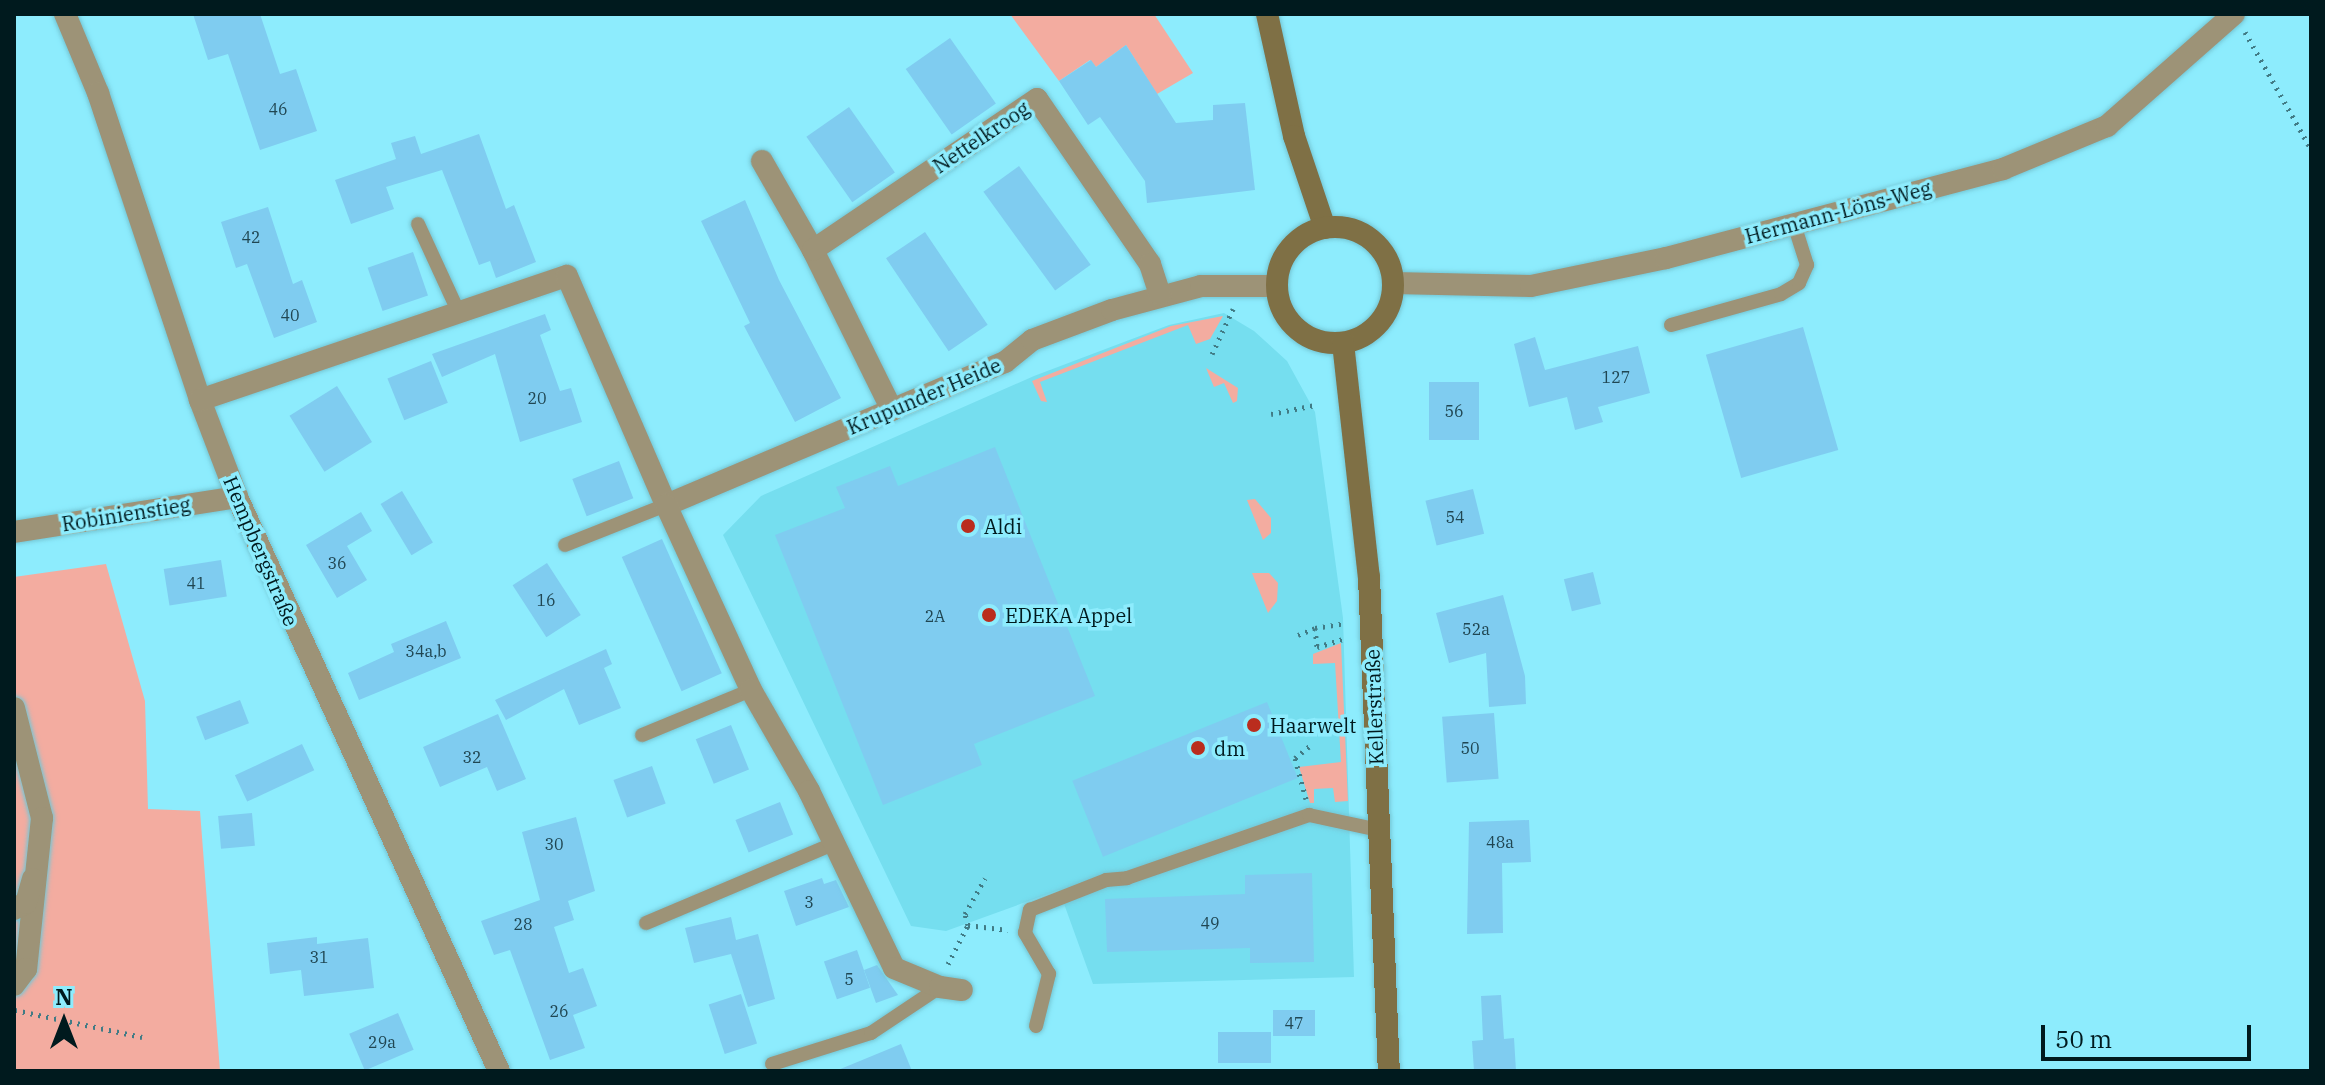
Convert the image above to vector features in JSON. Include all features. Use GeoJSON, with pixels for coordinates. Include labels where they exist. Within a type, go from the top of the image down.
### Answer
{"type":"FeatureCollection","features":[{"type":"Feature","properties":{"kind":"main road"},"geometry":{"type":"LineString","coordinates":[[1267,14],[1294,136],[1325,228]]}},
{"type":"Feature","properties":{"kind":"main road"},"geometry":{"type":"LineString","coordinates":[[1325,228],[1354,231],[1379,247],[1393,283],[1390,305],[1380,323],[1364,337],[1343,343],[1311,339],[1286,318],[1276,286],[1290,249],[1325,228]]}},
{"type":"Feature","properties":{"kind":"main road","name":"Kellerstraße"},"geometry":{"type":"LineString","coordinates":[[1343,343],[1369,577],[1389,1071]]}},
{"type":"Feature","properties":{"kind":"street","name":"Hempbergstraße"},"geometry":{"type":"LineString","coordinates":[[65,14],[98,93],[200,400],[237,497],[499,1071]]}},
{"type":"Feature","properties":{"kind":"street","name":"Hermann-Löns-Weg"},"geometry":{"type":"LineString","coordinates":[[1393,283],[1531,286],[1794,224],[2003,169],[2107,126],[2238,21]]}},
{"type":"Feature","properties":{"kind":"street","name":"Nettelkroog"},"geometry":{"type":"LineString","coordinates":[[813,250],[1037,99],[1150,264],[1160,294]]}},
{"type":"Feature","properties":{"kind":"street"},"geometry":{"type":"LineString","coordinates":[[762,161],[813,250],[892,410]]}},
{"type":"Feature","properties":{"kind":"street"},"geometry":{"type":"LineString","coordinates":[[200,400],[567,276],[666,505],[751,690],[835,843],[894,968],[951,989]]}},
{"type":"Feature","properties":{"kind":"street","name":"Krupunder Heide"},"geometry":{"type":"LineString","coordinates":[[666,505],[1005,362],[1032,340],[1160,294],[1201,286],[1276,286]]}},
{"type":"Feature","properties":{"kind":"street","name":"Robinienstieg"},"geometry":{"type":"LineString","coordinates":[[14,532],[237,497]]}},
{"type":"Feature","properties":{"kind":"street"},"geometry":{"type":"LineString","coordinates":[[14,708],[42,818],[26,969],[14,985]]}},
{"type":"Feature","properties":{"kind":"street"},"geometry":{"type":"LineString","coordinates":[[14,909],[26,903],[38,863]]}},
{"type":"Feature","properties":{"kind":"lane"},"geometry":{"type":"LineString","coordinates":[[418,224],[459,313]]}},
{"type":"Feature","properties":{"kind":"lane"},"geometry":{"type":"LineString","coordinates":[[1671,325],[1781,294],[1799,283],[1807,265],[1794,224]]}},
{"type":"Feature","properties":{"kind":"lane","name":"Krupunder Heide"},"geometry":{"type":"LineString","coordinates":[[565,545],[666,505]]}},
{"type":"Feature","properties":{"kind":"lane"},"geometry":{"type":"LineString","coordinates":[[642,735],[751,690]]}},
{"type":"Feature","properties":{"kind":"lane"},"geometry":{"type":"LineString","coordinates":[[1036,1026],[1049,974],[1025,933],[1030,910],[1106,880],[1127,878],[1309,815],[1379,830]]}},
{"type":"Feature","properties":{"kind":"lane"},"geometry":{"type":"LineString","coordinates":[[646,923],[835,843]]}},
{"type":"Feature","properties":{"kind":"lane"},"geometry":{"type":"LineString","coordinates":[[772,1064],[871,1033],[951,989]]}},
{"type":"Feature","properties":{"kind":"path"},"geometry":{"type":"LineString","coordinates":[[2238,21],[2311,149]]}},
{"type":"Feature","properties":{"kind":"path"},"geometry":{"type":"LineString","coordinates":[[1212,354],[1233,309]]}},
{"type":"Feature","properties":{"kind":"path"},"geometry":{"type":"LineString","coordinates":[[1271,414],[1315,405]]}},
{"type":"Feature","properties":{"kind":"path"},"geometry":{"type":"LineString","coordinates":[[1298,635],[1315,628],[1346,623]]}},
{"type":"Feature","properties":{"kind":"path"},"geometry":{"type":"LineString","coordinates":[[1315,628],[1317,647],[1347,638]]}},
{"type":"Feature","properties":{"kind":"path"},"geometry":{"type":"LineString","coordinates":[[1309,815],[1295,758],[1310,746]]}},
{"type":"Feature","properties":{"kind":"path"},"geometry":{"type":"LineString","coordinates":[[968,925],[965,914],[985,878]]}},
{"type":"Feature","properties":{"kind":"path"},"geometry":{"type":"LineString","coordinates":[[968,925],[1025,933]]}},
{"type":"Feature","properties":{"kind":"path"},"geometry":{"type":"LineString","coordinates":[[951,989],[958,936],[968,925]]}},
{"type":"Feature","properties":{"kind":"path"},"geometry":{"type":"LineString","coordinates":[[14,1010],[142,1037]]}},
{"type":"Feature","properties":{"kind":"shaded area"},"geometry":{"type":"Polygon","coordinates":[[[1010,14],[1154,14],[1193,73],[1157,94],[1126,45],[1096,67],[1090,60],[1059,81],[1010,14]]]}},
{"type":"Feature","properties":{"kind":"shaded area"},"geometry":{"type":"Polygon","coordinates":[[[1224,313],[1254,331],[1287,361],[1315,412],[1343,618],[1354,977],[1093,984],[1059,890],[946,931],[911,926],[723,535],[761,496],[1034,376],[1169,325],[1224,313]]]}},
{"type":"Feature","properties":{"kind":"shaded area"},"geometry":{"type":"Polygon","coordinates":[[[1223,316],[1210,339],[1196,344],[1188,325],[1040,382],[1047,402],[1041,401],[1032,381],[1171,326],[1223,316]]]}},
{"type":"Feature","properties":{"kind":"shaded area"},"geometry":{"type":"Polygon","coordinates":[[[1206,368],[1238,388],[1237,401],[1233,403],[1224,383],[1214,387],[1206,368]]]}},
{"type":"Feature","properties":{"kind":"shaded area"},"geometry":{"type":"Polygon","coordinates":[[[1255,499],[1271,518],[1271,533],[1263,540],[1247,500],[1255,499]]]}},
{"type":"Feature","properties":{"kind":"shaded area"},"geometry":{"type":"Polygon","coordinates":[[[106,564],[145,701],[148,809],[200,811],[220,1071],[14,1071],[14,577],[106,564]]]}},
{"type":"Feature","properties":{"kind":"shaded area"},"geometry":{"type":"Polygon","coordinates":[[[1252,573],[1269,573],[1278,583],[1277,601],[1268,613],[1252,573]]]}},
{"type":"Feature","properties":{"kind":"shaded area"},"geometry":{"type":"Polygon","coordinates":[[[1341,643],[1348,801],[1335,802],[1333,788],[1314,789],[1314,803],[1310,803],[1299,767],[1341,762],[1335,663],[1313,664],[1313,654],[1341,643]]]}},
{"type":"Feature","properties":{"kind":"building"},"geometry":{"type":"Polygon","coordinates":[[[193,14],[260,14],[280,74],[296,69],[317,131],[260,150],[228,54],[208,60],[193,14]]]}},
{"type":"Feature","properties":{"kind":"building"},"geometry":{"type":"Polygon","coordinates":[[[950,38],[996,104],[952,135],[906,69],[950,38]]]}},
{"type":"Feature","properties":{"kind":"building"},"geometry":{"type":"Polygon","coordinates":[[[1126,45],[1176,123],[1213,120],[1213,105],[1245,103],[1255,190],[1147,203],[1145,181],[1100,117],[1088,125],[1059,81],[1091,60],[1096,67],[1126,45]]]}},
{"type":"Feature","properties":{"kind":"building"},"geometry":{"type":"Polygon","coordinates":[[[849,107],[895,173],[852,202],[806,137],[849,107]]]}},
{"type":"Feature","properties":{"kind":"building"},"geometry":{"type":"Polygon","coordinates":[[[479,134],[506,209],[514,205],[536,262],[496,278],[490,261],[479,265],[442,170],[386,187],[394,209],[351,224],[335,180],[396,159],[391,143],[415,136],[421,154],[479,134]]]}},
{"type":"Feature","properties":{"kind":"building"},"geometry":{"type":"Polygon","coordinates":[[[1019,166],[1091,265],[1055,291],[983,192],[1019,166]]]}},
{"type":"Feature","properties":{"kind":"building"},"geometry":{"type":"Polygon","coordinates":[[[745,200],[779,280],[841,398],[795,422],[744,326],[750,323],[701,221],[745,200]]]}},
{"type":"Feature","properties":{"kind":"building"},"geometry":{"type":"Polygon","coordinates":[[[268,207],[293,284],[302,280],[317,322],[274,338],[247,264],[236,268],[221,222],[268,207]]]}},
{"type":"Feature","properties":{"kind":"building"},"geometry":{"type":"Polygon","coordinates":[[[925,232],[988,325],[949,351],[886,258],[925,232]]]}},
{"type":"Feature","properties":{"kind":"building"},"geometry":{"type":"Polygon","coordinates":[[[413,252],[428,295],[383,311],[368,268],[413,252]]]}},
{"type":"Feature","properties":{"kind":"building"},"geometry":{"type":"Polygon","coordinates":[[[545,314],[551,330],[540,335],[560,391],[571,388],[582,422],[520,442],[495,354],[442,377],[432,354],[545,314]]]}},
{"type":"Feature","properties":{"kind":"building"},"geometry":{"type":"Polygon","coordinates":[[[1803,327],[1838,450],[1741,478],[1706,355],[1803,327]]]}},
{"type":"Feature","properties":{"kind":"building"},"geometry":{"type":"Polygon","coordinates":[[[1535,337],[1545,370],[1638,346],[1650,393],[1598,407],[1603,422],[1575,430],[1567,397],[1529,407],[1514,344],[1535,337]]]}},
{"type":"Feature","properties":{"kind":"building"},"geometry":{"type":"Polygon","coordinates":[[[431,361],[448,403],[404,420],[387,379],[431,361]]]}},
{"type":"Feature","properties":{"kind":"building"},"geometry":{"type":"Polygon","coordinates":[[[1429,382],[1479,382],[1479,440],[1429,440],[1429,382]]]}},
{"type":"Feature","properties":{"kind":"building"},"geometry":{"type":"Polygon","coordinates":[[[337,386],[372,442],[324,472],[290,416],[337,386]]]}},
{"type":"Feature","properties":{"kind":"building"},"geometry":{"type":"Polygon","coordinates":[[[995,447],[1095,696],[974,744],[982,765],[883,805],[775,535],[845,508],[836,487],[890,466],[898,486],[995,447]]]}},
{"type":"Feature","properties":{"kind":"building"},"geometry":{"type":"Polygon","coordinates":[[[619,461],[633,498],[587,516],[572,479],[619,461]]]}},
{"type":"Feature","properties":{"kind":"building"},"geometry":{"type":"Polygon","coordinates":[[[1473,489],[1484,534],[1437,545],[1425,501],[1473,489]]]}},
{"type":"Feature","properties":{"kind":"building"},"geometry":{"type":"Polygon","coordinates":[[[402,491],[433,542],[411,555],[381,504],[402,491]]]}},
{"type":"Feature","properties":{"kind":"building"},"geometry":{"type":"Polygon","coordinates":[[[361,512],[372,531],[347,546],[367,580],[337,598],[306,545],[361,512]]]}},
{"type":"Feature","properties":{"kind":"building"},"geometry":{"type":"Polygon","coordinates":[[[662,539],[722,673],[682,691],[622,557],[662,539]]]}},
{"type":"Feature","properties":{"kind":"building"},"geometry":{"type":"Polygon","coordinates":[[[221,560],[227,597],[170,606],[164,569],[221,560]]]}},
{"type":"Feature","properties":{"kind":"building"},"geometry":{"type":"Polygon","coordinates":[[[547,563],[581,615],[546,637],[513,585],[547,563]]]}},
{"type":"Feature","properties":{"kind":"building"},"geometry":{"type":"Polygon","coordinates":[[[1593,572],[1601,604],[1572,611],[1564,579],[1593,572]]]}},
{"type":"Feature","properties":{"kind":"building"},"geometry":{"type":"Polygon","coordinates":[[[1503,595],[1525,676],[1526,704],[1489,707],[1486,653],[1449,663],[1436,613],[1503,595]]]}},
{"type":"Feature","properties":{"kind":"building"},"geometry":{"type":"Polygon","coordinates":[[[446,621],[461,658],[359,700],[348,673],[394,652],[391,644],[446,621]]]}},
{"type":"Feature","properties":{"kind":"building"},"geometry":{"type":"Polygon","coordinates":[[[606,649],[612,664],[604,668],[621,708],[579,725],[564,689],[506,720],[495,700],[606,649]]]}},
{"type":"Feature","properties":{"kind":"building"},"geometry":{"type":"Polygon","coordinates":[[[240,700],[249,723],[205,740],[196,717],[240,700]]]}},
{"type":"Feature","properties":{"kind":"building"},"geometry":{"type":"Polygon","coordinates":[[[1267,702],[1298,778],[1103,857],[1072,781],[1267,702]]]}},
{"type":"Feature","properties":{"kind":"building"},"geometry":{"type":"Polygon","coordinates":[[[1494,713],[1499,779],[1447,782],[1442,717],[1494,713]]]}},
{"type":"Feature","properties":{"kind":"building"},"geometry":{"type":"Polygon","coordinates":[[[498,714],[526,779],[497,791],[487,767],[440,787],[423,747],[498,714]]]}},
{"type":"Feature","properties":{"kind":"building"},"geometry":{"type":"Polygon","coordinates":[[[731,725],[749,770],[714,784],[696,739],[731,725]]]}},
{"type":"Feature","properties":{"kind":"building"},"geometry":{"type":"Polygon","coordinates":[[[302,744],[314,770],[247,802],[235,775],[302,744]]]}},
{"type":"Feature","properties":{"kind":"building"},"geometry":{"type":"Polygon","coordinates":[[[652,766],[666,804],[627,818],[613,780],[652,766]]]}},
{"type":"Feature","properties":{"kind":"building"},"geometry":{"type":"Polygon","coordinates":[[[780,802],[793,834],[749,852],[735,820],[780,802]]]}},
{"type":"Feature","properties":{"kind":"building"},"geometry":{"type":"Polygon","coordinates":[[[252,813],[255,846],[221,849],[218,816],[252,813]]]}},
{"type":"Feature","properties":{"kind":"building"},"geometry":{"type":"Polygon","coordinates":[[[576,817],[595,891],[568,901],[574,920],[554,927],[569,973],[583,968],[597,1006],[573,1015],[585,1048],[550,1060],[510,950],[494,955],[481,921],[540,900],[522,832],[576,817]]]}},
{"type":"Feature","properties":{"kind":"building"},"geometry":{"type":"Polygon","coordinates":[[[1529,820],[1531,862],[1502,863],[1503,933],[1467,934],[1469,822],[1529,820]]]}},
{"type":"Feature","properties":{"kind":"building"},"geometry":{"type":"Polygon","coordinates":[[[1312,873],[1314,962],[1250,963],[1250,948],[1107,952],[1105,899],[1245,894],[1245,875],[1312,873]]]}},
{"type":"Feature","properties":{"kind":"building"},"geometry":{"type":"Polygon","coordinates":[[[822,878],[824,884],[836,880],[849,907],[796,926],[784,891],[822,878]]]}},
{"type":"Feature","properties":{"kind":"building"},"geometry":{"type":"Polygon","coordinates":[[[731,917],[736,940],[758,934],[775,999],[748,1007],[731,954],[694,963],[685,928],[731,917]]]}},
{"type":"Feature","properties":{"kind":"building"},"geometry":{"type":"Polygon","coordinates":[[[317,937],[317,944],[368,938],[374,988],[304,996],[301,970],[270,974],[267,943],[317,937]]]}},
{"type":"Feature","properties":{"kind":"building"},"geometry":{"type":"Polygon","coordinates":[[[857,950],[870,988],[837,999],[824,961],[857,950]]]}},
{"type":"Feature","properties":{"kind":"building"},"geometry":{"type":"Polygon","coordinates":[[[877,965],[898,995],[876,1003],[864,970],[877,965]]]}},
{"type":"Feature","properties":{"kind":"building"},"geometry":{"type":"Polygon","coordinates":[[[741,994],[757,1043],[725,1054],[709,1005],[741,994]]]}},
{"type":"Feature","properties":{"kind":"building"},"geometry":{"type":"Polygon","coordinates":[[[1501,995],[1504,1039],[1514,1038],[1516,1071],[1474,1071],[1472,1041],[1483,1040],[1481,996],[1501,995]]]}},
{"type":"Feature","properties":{"kind":"building"},"geometry":{"type":"Polygon","coordinates":[[[1273,1010],[1315,1010],[1315,1036],[1273,1036],[1273,1010]]]}},
{"type":"Feature","properties":{"kind":"building"},"geometry":{"type":"Polygon","coordinates":[[[398,1013],[414,1050],[365,1071],[349,1034],[398,1013]]]}},
{"type":"Feature","properties":{"kind":"building"},"geometry":{"type":"Polygon","coordinates":[[[1218,1032],[1271,1032],[1271,1063],[1218,1063],[1218,1032]]]}},
{"type":"Feature","properties":{"kind":"building"},"geometry":{"type":"Polygon","coordinates":[[[901,1044],[912,1071],[838,1071],[838,1070],[901,1044]]]}},
{"type":"Feature","properties":{"kind":"place","name":"Aldi"},"geometry":{"type":"Point","coordinates":[968,526]}},
{"type":"Feature","properties":{"kind":"place","name":"EDEKA Appel"},"geometry":{"type":"Point","coordinates":[989,615]}},
{"type":"Feature","properties":{"kind":"place","name":"Haarwelt"},"geometry":{"type":"Point","coordinates":[1254,725]}},
{"type":"Feature","properties":{"kind":"place","name":"dm"},"geometry":{"type":"Point","coordinates":[1198,748]}}]}
